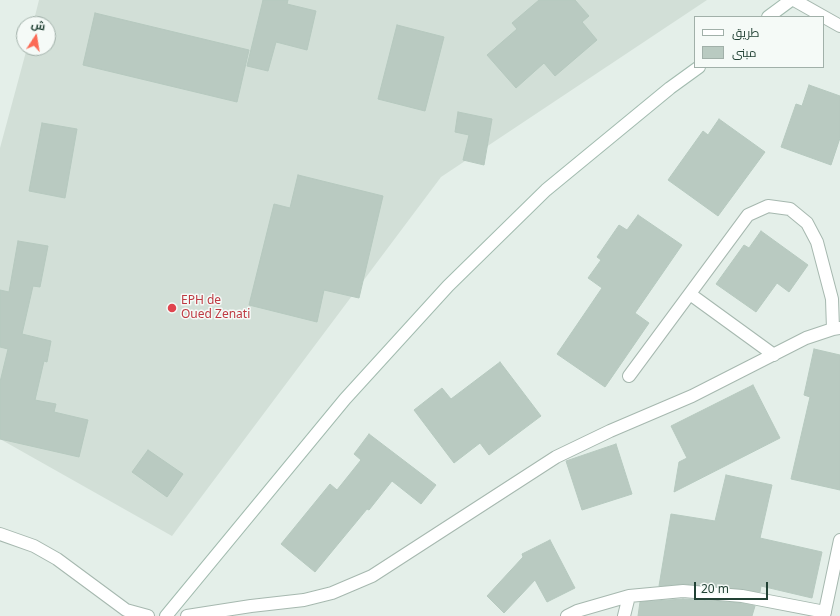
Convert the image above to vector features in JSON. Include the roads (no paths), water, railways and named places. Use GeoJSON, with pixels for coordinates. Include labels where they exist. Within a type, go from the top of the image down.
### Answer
{"type":"FeatureCollection","features":[{"type":"Feature","properties":{"kind":"street"},"geometry":{"type":"LineString","coordinates":[[769,16],[792,0],[822,16]]}},
{"type":"Feature","properties":{"kind":"street"},"geometry":{"type":"LineString","coordinates":[[824,17],[840,26]]}},
{"type":"Feature","properties":{"kind":"street"},"geometry":{"type":"LineString","coordinates":[[166,616],[345,399],[448,286],[546,190],[670,88],[699,68]]}},
{"type":"Feature","properties":{"kind":"street"},"geometry":{"type":"LineString","coordinates":[[187,616],[251,606],[304,600],[332,593],[372,576],[556,457],[610,431],[692,396],[806,338],[837,328],[832,299],[817,242],[807,223],[790,209],[768,206],[748,215],[629,376]]}},
{"type":"Feature","properties":{"kind":"street"},"geometry":{"type":"LineString","coordinates":[[690,294],[774,355]]}},
{"type":"Feature","properties":{"kind":"street"},"geometry":{"type":"LineString","coordinates":[[0,534],[34,546],[57,559],[126,610],[148,616]]}},
{"type":"Feature","properties":{"kind":"street"},"geometry":{"type":"LineString","coordinates":[[567,616],[577,611],[629,596],[683,591],[742,596],[825,614],[837,565],[840,540]]}},
{"type":"Feature","properties":{"kind":"street"},"geometry":{"type":"LineString","coordinates":[[624,616],[629,596]]}},
{"type":"Feature","properties":{"kind":"place","name":"EPH de Oued Zenati"},"geometry":{"type":"Point","coordinates":[172,308]}}]}
